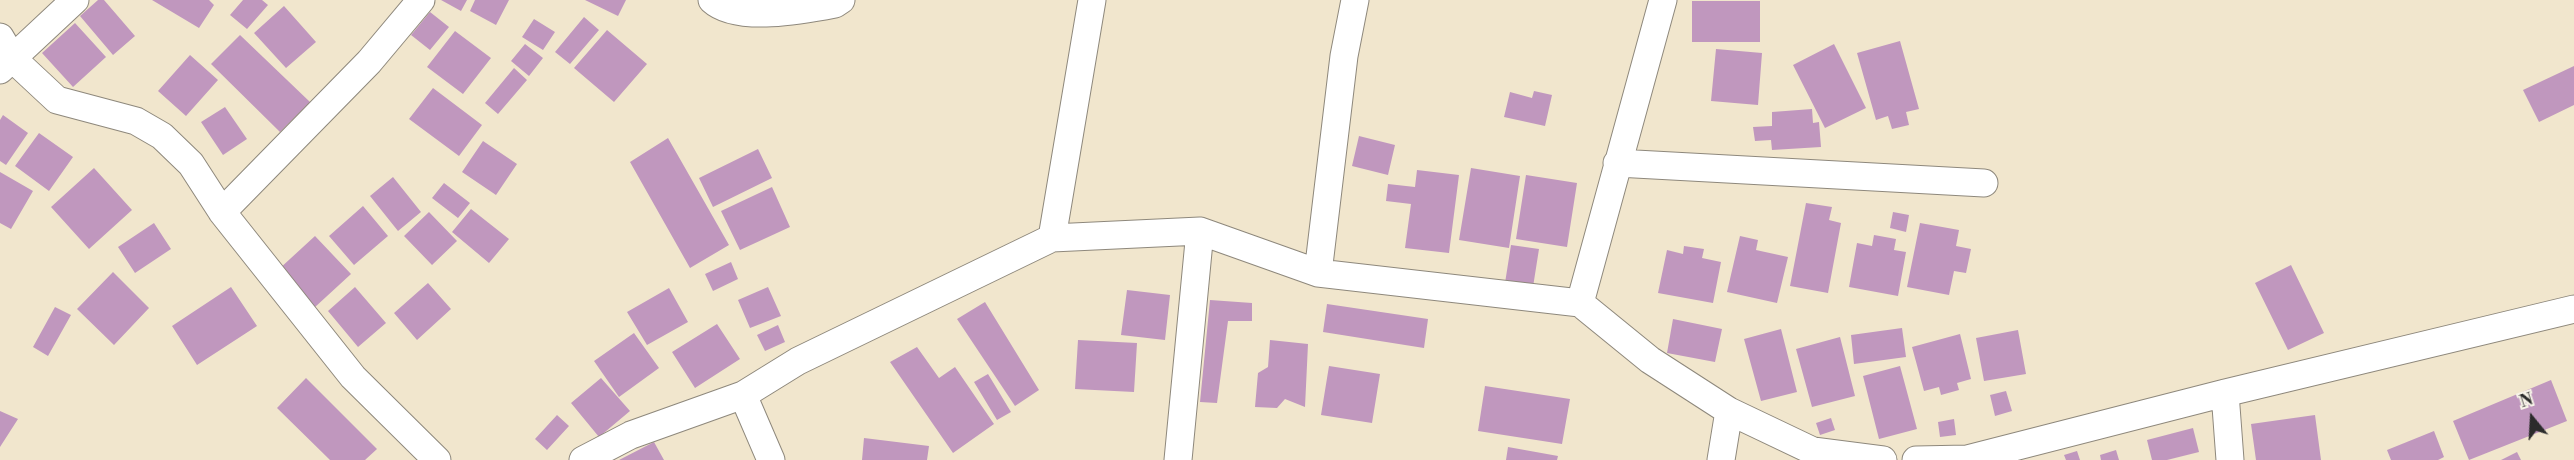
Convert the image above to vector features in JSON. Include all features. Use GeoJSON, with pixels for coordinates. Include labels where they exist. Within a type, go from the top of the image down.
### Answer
{"type":"FeatureCollection","features":[{"type":"Feature","properties":{"kind":"street"},"geometry":{"type":"LineString","coordinates":[[75,0],[4,56],[57,100],[136,121],[162,136],[191,164],[222,212],[353,377],[437,460]]}},
{"type":"Feature","properties":{"kind":"street"},"geometry":{"type":"LineString","coordinates":[[222,212],[369,62],[421,0]]}},
{"type":"Feature","properties":{"kind":"street"},"geometry":{"type":"LineString","coordinates":[[712,0],[739,12],[793,12],[841,0]]}},
{"type":"Feature","properties":{"kind":"street"},"geometry":{"type":"LineString","coordinates":[[1052,238],[1092,0]]}},
{"type":"Feature","properties":{"kind":"street"},"geometry":{"type":"LineString","coordinates":[[1318,273],[1344,56],[1356,0]]}},
{"type":"Feature","properties":{"kind":"street"},"geometry":{"type":"LineString","coordinates":[[1580,303],[1663,0]]}},
{"type":"Feature","properties":{"kind":"street"},"geometry":{"type":"LineString","coordinates":[[1617,163],[1984,183]]}},
{"type":"Feature","properties":{"kind":"street"},"geometry":{"type":"LineString","coordinates":[[1178,460],[1200,231]]}},
{"type":"Feature","properties":{"kind":"street"},"geometry":{"type":"LineString","coordinates":[[583,460],[631,435],[743,395],[798,361],[1052,238],[1200,231],[1318,273],[1580,303],[1650,360],[1729,411],[1813,451],[1883,460]]}},
{"type":"Feature","properties":{"kind":"street"},"geometry":{"type":"LineString","coordinates":[[1916,460],[1967,460],[2225,393],[2574,309]]}},
{"type":"Feature","properties":{"kind":"street"},"geometry":{"type":"LineString","coordinates":[[2225,393],[2230,460]]}},
{"type":"Feature","properties":{"kind":"street"},"geometry":{"type":"LineString","coordinates":[[743,395],[771,460]]}},
{"type":"Feature","properties":{"kind":"street"},"geometry":{"type":"LineString","coordinates":[[1721,460],[1729,411]]}},
{"type":"Feature","properties":{"kind":"building"},"geometry":{"type":"Polygon","coordinates":[[[98,0],[104,0],[135,36],[113,55],[80,16],[98,0]]]}},
{"type":"Feature","properties":{"kind":"building"},"geometry":{"type":"Polygon","coordinates":[[[152,0],[209,0],[214,5],[199,28],[152,0]]]}},
{"type":"Feature","properties":{"kind":"building"},"geometry":{"type":"Polygon","coordinates":[[[243,0],[262,0],[268,5],[247,29],[230,15],[243,0]]]}},
{"type":"Feature","properties":{"kind":"building"},"geometry":{"type":"Polygon","coordinates":[[[441,0],[467,0],[461,11],[441,0]]]}},
{"type":"Feature","properties":{"kind":"building"},"geometry":{"type":"Polygon","coordinates":[[[475,0],[509,0],[496,25],[470,11],[475,0]]]}},
{"type":"Feature","properties":{"kind":"building"},"geometry":{"type":"Polygon","coordinates":[[[585,0],[626,0],[618,16],[585,0]]]}},
{"type":"Feature","properties":{"kind":"building"},"geometry":{"type":"Polygon","coordinates":[[[1692,1],[1760,1],[1760,42],[1692,42],[1692,1]]]}},
{"type":"Feature","properties":{"kind":"building"},"geometry":{"type":"Polygon","coordinates":[[[284,6],[316,42],[286,68],[254,33],[284,6]]]}},
{"type":"Feature","properties":{"kind":"building"},"geometry":{"type":"Polygon","coordinates":[[[430,12],[449,27],[430,50],[411,35],[430,12]]]}},
{"type":"Feature","properties":{"kind":"building"},"geometry":{"type":"Polygon","coordinates":[[[584,17],[599,30],[570,64],[555,52],[584,17]]]}},
{"type":"Feature","properties":{"kind":"building"},"geometry":{"type":"Polygon","coordinates":[[[534,19],[555,32],[543,50],[522,37],[534,19]]]}},
{"type":"Feature","properties":{"kind":"building"},"geometry":{"type":"Polygon","coordinates":[[[75,23],[106,57],[73,87],[42,53],[75,23]]]}},
{"type":"Feature","properties":{"kind":"building"},"geometry":{"type":"Polygon","coordinates":[[[607,30],[647,64],[614,102],[574,68],[607,30]]]}},
{"type":"Feature","properties":{"kind":"building"},"geometry":{"type":"Polygon","coordinates":[[[455,31],[491,58],[463,94],[427,67],[455,31]]]}},
{"type":"Feature","properties":{"kind":"building"},"geometry":{"type":"Polygon","coordinates":[[[240,35],[310,102],[280,132],[211,64],[240,35]]]}},
{"type":"Feature","properties":{"kind":"building"},"geometry":{"type":"Polygon","coordinates":[[[1900,41],[1919,109],[1906,112],[1909,125],[1892,129],[1888,116],[1876,120],[1857,53],[1900,41]]]}},
{"type":"Feature","properties":{"kind":"building"},"geometry":{"type":"Polygon","coordinates":[[[525,44],[543,58],[529,76],[511,61],[525,44]]]}},
{"type":"Feature","properties":{"kind":"building"},"geometry":{"type":"Polygon","coordinates":[[[1834,44],[1866,108],[1825,128],[1793,65],[1834,44]]]}},
{"type":"Feature","properties":{"kind":"building"},"geometry":{"type":"Polygon","coordinates":[[[1716,49],[1762,53],[1758,105],[1711,101],[1716,49]]]}},
{"type":"Feature","properties":{"kind":"building"},"geometry":{"type":"Polygon","coordinates":[[[190,55],[218,80],[186,116],[158,91],[190,55]]]}},
{"type":"Feature","properties":{"kind":"building"},"geometry":{"type":"Polygon","coordinates":[[[2574,66],[2574,105],[2539,122],[2523,90],[2574,66]]]}},
{"type":"Feature","properties":{"kind":"building"},"geometry":{"type":"Polygon","coordinates":[[[514,68],[527,80],[498,114],[485,103],[514,68]]]}},
{"type":"Feature","properties":{"kind":"building"},"geometry":{"type":"Polygon","coordinates":[[[433,88],[482,125],[459,156],[409,119],[433,88]]]}},
{"type":"Feature","properties":{"kind":"building"},"geometry":{"type":"Polygon","coordinates":[[[1534,91],[1552,95],[1545,126],[1504,117],[1510,92],[1532,98],[1534,91]]]}},
{"type":"Feature","properties":{"kind":"building"},"geometry":{"type":"Polygon","coordinates":[[[225,107],[247,139],[223,155],[201,122],[225,107]]]}},
{"type":"Feature","properties":{"kind":"building"},"geometry":{"type":"Polygon","coordinates":[[[1812,109],[1813,123],[1819,122],[1821,147],[1772,150],[1771,140],[1755,141],[1753,127],[1772,126],[1772,112],[1812,109]]]}},
{"type":"Feature","properties":{"kind":"building"},"geometry":{"type":"Polygon","coordinates":[[[3,115],[28,133],[6,165],[0,161],[0,120],[3,115]]]}},
{"type":"Feature","properties":{"kind":"building"},"geometry":{"type":"Polygon","coordinates":[[[39,133],[73,157],[49,191],[15,166],[39,133]]]}},
{"type":"Feature","properties":{"kind":"building"},"geometry":{"type":"Polygon","coordinates":[[[1359,136],[1395,145],[1388,175],[1352,166],[1359,136]]]}},
{"type":"Feature","properties":{"kind":"building"},"geometry":{"type":"Polygon","coordinates":[[[668,138],[729,245],[690,268],[630,162],[668,138]]]}},
{"type":"Feature","properties":{"kind":"building"},"geometry":{"type":"Polygon","coordinates":[[[483,141],[517,164],[496,195],[462,172],[483,141]]]}},
{"type":"Feature","properties":{"kind":"building"},"geometry":{"type":"Polygon","coordinates":[[[758,149],[772,178],[713,207],[699,178],[758,149]]]}},
{"type":"Feature","properties":{"kind":"building"},"geometry":{"type":"Polygon","coordinates":[[[94,168],[132,210],[89,249],[51,207],[94,168]]]}},
{"type":"Feature","properties":{"kind":"building"},"geometry":{"type":"Polygon","coordinates":[[[1471,168],[1520,176],[1509,248],[1459,240],[1471,168]]]}},
{"type":"Feature","properties":{"kind":"building"},"geometry":{"type":"Polygon","coordinates":[[[1417,170],[1459,175],[1449,253],[1405,248],[1411,204],[1386,201],[1388,184],[1415,187],[1417,170]]]}},
{"type":"Feature","properties":{"kind":"building"},"geometry":{"type":"Polygon","coordinates":[[[0,172],[33,191],[11,229],[0,223],[0,172]]]}},
{"type":"Feature","properties":{"kind":"building"},"geometry":{"type":"Polygon","coordinates":[[[1526,175],[1577,183],[1567,247],[1516,239],[1526,175]]]}},
{"type":"Feature","properties":{"kind":"building"},"geometry":{"type":"Polygon","coordinates":[[[393,177],[421,212],[398,231],[370,196],[393,177]]]}},
{"type":"Feature","properties":{"kind":"building"},"geometry":{"type":"Polygon","coordinates":[[[444,183],[470,203],[458,218],[432,198],[444,183]]]}},
{"type":"Feature","properties":{"kind":"building"},"geometry":{"type":"Polygon","coordinates":[[[772,187],[790,227],[740,250],[721,211],[772,187]]]}},
{"type":"Feature","properties":{"kind":"building"},"geometry":{"type":"Polygon","coordinates":[[[1806,203],[1832,207],[1829,220],[1841,223],[1828,293],[1790,286],[1806,203]]]}},
{"type":"Feature","properties":{"kind":"building"},"geometry":{"type":"Polygon","coordinates":[[[363,206],[388,236],[354,265],[329,236],[363,206]]]}},
{"type":"Feature","properties":{"kind":"building"},"geometry":{"type":"Polygon","coordinates":[[[471,209],[509,239],[489,263],[452,232],[471,209]]]}},
{"type":"Feature","properties":{"kind":"building"},"geometry":{"type":"Polygon","coordinates":[[[429,212],[457,241],[432,265],[404,236],[429,212]]]}},
{"type":"Feature","properties":{"kind":"building"},"geometry":{"type":"Polygon","coordinates":[[[1893,212],[1909,215],[1906,232],[1890,228],[1893,212]]]}},
{"type":"Feature","properties":{"kind":"building"},"geometry":{"type":"Polygon","coordinates":[[[154,223],[171,249],[135,273],[118,247],[154,223]]]}},
{"type":"Feature","properties":{"kind":"building"},"geometry":{"type":"Polygon","coordinates":[[[1920,223],[1959,230],[1956,246],[1971,249],[1966,273],[1954,271],[1949,295],[1907,287],[1920,223]]]}},
{"type":"Feature","properties":{"kind":"building"},"geometry":{"type":"Polygon","coordinates":[[[1874,235],[1896,239],[1894,250],[1906,252],[1898,296],[1849,287],[1857,243],[1872,246],[1874,235]]]}},
{"type":"Feature","properties":{"kind":"building"},"geometry":{"type":"Polygon","coordinates":[[[315,236],[351,274],[314,308],[278,270],[315,236]]]}},
{"type":"Feature","properties":{"kind":"building"},"geometry":{"type":"Polygon","coordinates":[[[1740,236],[1758,240],[1756,250],[1788,257],[1777,303],[1727,292],[1740,236]]]}},
{"type":"Feature","properties":{"kind":"building"},"geometry":{"type":"Polygon","coordinates":[[[1511,245],[1539,249],[1533,287],[1505,283],[1511,245]]]}},
{"type":"Feature","properties":{"kind":"building"},"geometry":{"type":"Polygon","coordinates":[[[1684,246],[1704,249],[1702,258],[1721,262],[1713,303],[1658,293],[1667,250],[1683,254],[1684,246]]]}},
{"type":"Feature","properties":{"kind":"building"},"geometry":{"type":"Polygon","coordinates":[[[731,262],[738,279],[713,291],[705,274],[731,262]]]}},
{"type":"Feature","properties":{"kind":"building"},"geometry":{"type":"Polygon","coordinates":[[[2291,265],[2324,333],[2288,350],[2255,283],[2291,265]]]}},
{"type":"Feature","properties":{"kind":"building"},"geometry":{"type":"Polygon","coordinates":[[[113,272],[149,308],[114,345],[77,309],[113,272]]]}},
{"type":"Feature","properties":{"kind":"building"},"geometry":{"type":"Polygon","coordinates":[[[428,283],[451,309],[417,340],[394,313],[428,283]]]}},
{"type":"Feature","properties":{"kind":"building"},"geometry":{"type":"Polygon","coordinates":[[[231,287],[257,326],[197,365],[172,326],[231,287]]]}},
{"type":"Feature","properties":{"kind":"building"},"geometry":{"type":"Polygon","coordinates":[[[355,287],[386,323],[358,347],[328,311],[355,287]]]}},
{"type":"Feature","properties":{"kind":"building"},"geometry":{"type":"Polygon","coordinates":[[[768,287],[781,316],[750,328],[738,300],[768,287]]]}},
{"type":"Feature","properties":{"kind":"building"},"geometry":{"type":"Polygon","coordinates":[[[669,288],[688,322],[647,345],[627,312],[669,288]]]}},
{"type":"Feature","properties":{"kind":"building"},"geometry":{"type":"Polygon","coordinates":[[[1127,290],[1170,295],[1165,340],[1121,335],[1127,290]]]}},
{"type":"Feature","properties":{"kind":"building"},"geometry":{"type":"Polygon","coordinates":[[[1210,300],[1252,303],[1252,321],[1228,321],[1217,403],[1200,402],[1210,300]]]}},
{"type":"Feature","properties":{"kind":"building"},"geometry":{"type":"Polygon","coordinates":[[[985,302],[1039,390],[1015,406],[957,319],[985,302]]]}},
{"type":"Feature","properties":{"kind":"building"},"geometry":{"type":"Polygon","coordinates":[[[1327,304],[1428,319],[1424,348],[1323,332],[1327,304]]]}},
{"type":"Feature","properties":{"kind":"building"},"geometry":{"type":"Polygon","coordinates":[[[55,307],[71,315],[48,356],[33,347],[55,307]]]}},
{"type":"Feature","properties":{"kind":"building"},"geometry":{"type":"Polygon","coordinates":[[[1673,319],[1722,329],[1715,362],[1667,353],[1673,319]]]}},
{"type":"Feature","properties":{"kind":"building"},"geometry":{"type":"Polygon","coordinates":[[[717,324],[740,359],[695,388],[672,352],[717,324]]]}},
{"type":"Feature","properties":{"kind":"building"},"geometry":{"type":"Polygon","coordinates":[[[778,325],[785,342],[765,351],[757,335],[778,325]]]}},
{"type":"Feature","properties":{"kind":"building"},"geometry":{"type":"Polygon","coordinates":[[[1902,328],[1906,357],[1854,364],[1851,335],[1902,328]]]}},
{"type":"Feature","properties":{"kind":"building"},"geometry":{"type":"Polygon","coordinates":[[[1781,329],[1797,392],[1761,401],[1744,339],[1781,329]]]}},
{"type":"Feature","properties":{"kind":"building"},"geometry":{"type":"Polygon","coordinates":[[[2018,330],[2026,374],[1984,381],[1976,338],[2018,330]]]}},
{"type":"Feature","properties":{"kind":"building"},"geometry":{"type":"Polygon","coordinates":[[[634,333],[659,368],[619,397],[594,361],[634,333]]]}},
{"type":"Feature","properties":{"kind":"building"},"geometry":{"type":"Polygon","coordinates":[[[1960,334],[1971,379],[1957,383],[1959,390],[1941,395],[1939,387],[1924,391],[1912,347],[1960,334]]]}},
{"type":"Feature","properties":{"kind":"building"},"geometry":{"type":"Polygon","coordinates":[[[1840,337],[1855,396],[1812,407],[1796,349],[1840,337]]]}},
{"type":"Feature","properties":{"kind":"building"},"geometry":{"type":"Polygon","coordinates":[[[1078,340],[1137,343],[1134,392],[1075,389],[1078,340]]]}},
{"type":"Feature","properties":{"kind":"building"},"geometry":{"type":"Polygon","coordinates":[[[1270,340],[1308,344],[1305,407],[1285,399],[1277,408],[1255,407],[1258,373],[1268,367],[1270,340]]]}},
{"type":"Feature","properties":{"kind":"building"},"geometry":{"type":"Polygon","coordinates":[[[917,347],[939,378],[955,367],[994,424],[953,453],[890,362],[917,347]]]}},
{"type":"Feature","properties":{"kind":"building"},"geometry":{"type":"Polygon","coordinates":[[[1329,366],[1380,374],[1372,423],[1321,415],[1329,366]]]}},
{"type":"Feature","properties":{"kind":"building"},"geometry":{"type":"Polygon","coordinates":[[[1900,366],[1917,429],[1879,439],[1863,376],[1900,366]]]}},
{"type":"Feature","properties":{"kind":"building"},"geometry":{"type":"Polygon","coordinates":[[[988,374],[1011,412],[997,420],[974,382],[988,374]]]}},
{"type":"Feature","properties":{"kind":"building"},"geometry":{"type":"Polygon","coordinates":[[[306,378],[377,449],[365,460],[330,460],[277,408],[306,378]]]}},
{"type":"Feature","properties":{"kind":"building"},"geometry":{"type":"Polygon","coordinates":[[[601,378],[630,411],[599,437],[571,403],[601,378]]]}},
{"type":"Feature","properties":{"kind":"building"},"geometry":{"type":"Polygon","coordinates":[[[2551,380],[2567,421],[2469,460],[2453,421],[2551,380]]]}},
{"type":"Feature","properties":{"kind":"building"},"geometry":{"type":"Polygon","coordinates":[[[1485,386],[1570,399],[1562,444],[1478,431],[1485,386]]]}},
{"type":"Feature","properties":{"kind":"building"},"geometry":{"type":"Polygon","coordinates":[[[2006,391],[2012,411],[1995,416],[1990,395],[2006,391]]]}},
{"type":"Feature","properties":{"kind":"building"},"geometry":{"type":"Polygon","coordinates":[[[0,411],[18,419],[0,447],[0,411]]]}},
{"type":"Feature","properties":{"kind":"building"},"geometry":{"type":"Polygon","coordinates":[[[557,415],[569,426],[547,450],[535,439],[557,415]]]}},
{"type":"Feature","properties":{"kind":"building"},"geometry":{"type":"Polygon","coordinates":[[[2315,415],[2321,460],[2256,460],[2251,424],[2315,415]]]}},
{"type":"Feature","properties":{"kind":"building"},"geometry":{"type":"Polygon","coordinates":[[[1831,418],[1835,430],[1820,435],[1816,423],[1831,418]]]}},
{"type":"Feature","properties":{"kind":"building"},"geometry":{"type":"Polygon","coordinates":[[[1954,419],[1956,435],[1940,437],[1938,422],[1954,419]]]}},
{"type":"Feature","properties":{"kind":"building"},"geometry":{"type":"Polygon","coordinates":[[[2193,428],[2199,452],[2167,460],[2152,460],[2147,440],[2193,428]]]}},
{"type":"Feature","properties":{"kind":"building"},"geometry":{"type":"Polygon","coordinates":[[[2434,431],[2444,457],[2438,460],[2391,460],[2387,450],[2434,431]]]}},
{"type":"Feature","properties":{"kind":"building"},"geometry":{"type":"Polygon","coordinates":[[[864,438],[929,446],[927,460],[862,460],[864,438]]]}},
{"type":"Feature","properties":{"kind":"building"},"geometry":{"type":"Polygon","coordinates":[[[654,442],[664,460],[619,460],[654,442]]]}},
{"type":"Feature","properties":{"kind":"building"},"geometry":{"type":"Polygon","coordinates":[[[1508,447],[1558,456],[1557,460],[1506,460],[1508,447]]]}},
{"type":"Feature","properties":{"kind":"building"},"geometry":{"type":"Polygon","coordinates":[[[2116,450],[2119,460],[2101,460],[2100,455],[2116,450]]]}},
{"type":"Feature","properties":{"kind":"building"},"geometry":{"type":"Polygon","coordinates":[[[2077,451],[2080,460],[2066,460],[2064,455],[2077,451]]]}},
{"type":"Feature","properties":{"kind":"building"},"geometry":{"type":"Polygon","coordinates":[[[2517,452],[2521,460],[2501,460],[2517,452]]]}}]}
